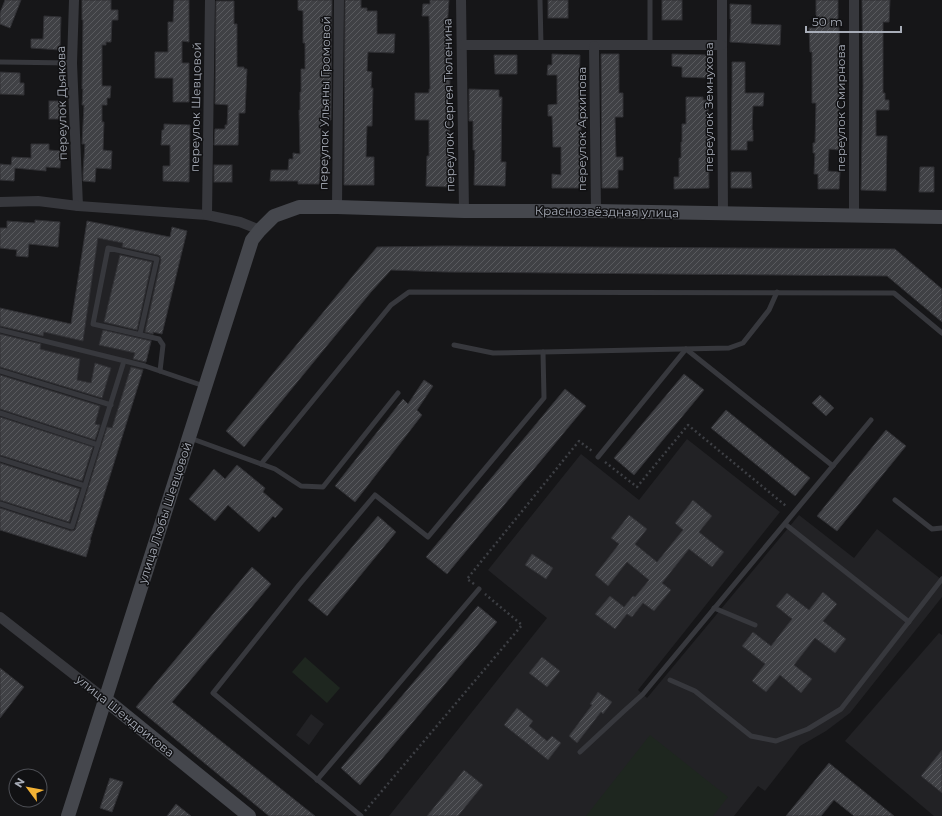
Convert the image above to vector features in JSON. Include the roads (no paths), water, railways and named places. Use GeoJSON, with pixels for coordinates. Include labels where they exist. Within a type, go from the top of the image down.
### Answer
{"type":"FeatureCollection","features":[{"type":"Feature","properties":{"kind":"street","name":"переулок Дьякова"},"geometry":{"type":"LineString","coordinates":[[74,0],[72,63],[78,206]]}},
{"type":"Feature","properties":{"kind":"street","name":"переулок Шевцовой"},"geometry":{"type":"LineString","coordinates":[[207,215],[210,0]]}},
{"type":"Feature","properties":{"kind":"street","name":"переулок Ульяны Громовой"},"geometry":{"type":"LineString","coordinates":[[337,207],[339,0]]}},
{"type":"Feature","properties":{"kind":"street","name":"переулок Сергея Тюленина"},"geometry":{"type":"LineString","coordinates":[[461,0],[464,210]]}},
{"type":"Feature","properties":{"kind":"street","name":"переулок Земнухова"},"geometry":{"type":"LineString","coordinates":[[722,0],[723,214]]}},
{"type":"Feature","properties":{"kind":"street","name":"переулок Смирнова"},"geometry":{"type":"LineString","coordinates":[[854,0],[854,215]]}},
{"type":"Feature","properties":{"kind":"street"},"geometry":{"type":"LineString","coordinates":[[462,45],[722,45]]}},
{"type":"Feature","properties":{"kind":"street","name":"переулок Архипова"},"geometry":{"type":"LineString","coordinates":[[594,46],[596,212]]}},
{"type":"Feature","properties":{"kind":"street"},"geometry":{"type":"LineString","coordinates":[[0,202],[38,201],[78,206],[207,215],[240,222],[260,230]]}},
{"type":"Feature","properties":{"kind":"street","name":"Краснозвёздная улица"},"geometry":{"type":"LineString","coordinates":[[274,216],[299,207],[337,207],[942,217]]}},
{"type":"Feature","properties":{"kind":"street","name":"улица Любы Шевцовой"},"geometry":{"type":"LineString","coordinates":[[68,816],[252,240],[274,216]]}},
{"type":"Feature","properties":{"kind":"street","name":"улица Шендрикова"},"geometry":{"type":"LineString","coordinates":[[0,617],[105,699],[249,816]]}},
{"type":"Feature","properties":{"kind":"lane"},"geometry":{"type":"LineString","coordinates":[[540,0],[540,45]]}},
{"type":"Feature","properties":{"kind":"lane"},"geometry":{"type":"LineString","coordinates":[[650,0],[650,46]]}},
{"type":"Feature","properties":{"kind":"lane"},"geometry":{"type":"LineString","coordinates":[[0,62],[72,63]]}},
{"type":"Feature","properties":{"kind":"lane"},"geometry":{"type":"LineString","coordinates":[[140,334],[157,259],[108,248],[94,324],[159,339],[163,345],[160,372]]}},
{"type":"Feature","properties":{"kind":"lane"},"geometry":{"type":"LineString","coordinates":[[261,464],[391,305],[409,292],[894,293],[942,333]]}},
{"type":"Feature","properties":{"kind":"lane"},"geometry":{"type":"LineString","coordinates":[[454,345],[493,354],[729,348],[744,343],[769,310],[777,292]]}},
{"type":"Feature","properties":{"kind":"lane"},"geometry":{"type":"LineString","coordinates":[[0,330],[124,361],[205,386]]}},
{"type":"Feature","properties":{"kind":"lane"},"geometry":{"type":"LineString","coordinates":[[598,457],[686,349]]}},
{"type":"Feature","properties":{"kind":"lane"},"geometry":{"type":"LineString","coordinates":[[686,349],[833,466]]}},
{"type":"Feature","properties":{"kind":"lane"},"geometry":{"type":"LineString","coordinates":[[361,816],[214,693],[299,585],[375,495],[428,537],[544,398],[543,352]]}},
{"type":"Feature","properties":{"kind":"lane"},"geometry":{"type":"LineString","coordinates":[[0,504],[72,527],[124,361]]}},
{"type":"Feature","properties":{"kind":"lane"},"geometry":{"type":"LineString","coordinates":[[0,371],[110,405]]}},
{"type":"Feature","properties":{"kind":"lane"},"geometry":{"type":"LineString","coordinates":[[189,438],[276,469],[301,486],[323,487],[398,393]]}},
{"type":"Feature","properties":{"kind":"lane"},"geometry":{"type":"LineString","coordinates":[[0,413],[98,445]]}},
{"type":"Feature","properties":{"kind":"lane"},"geometry":{"type":"LineString","coordinates":[[580,752],[643,694],[871,420]]}},
{"type":"Feature","properties":{"kind":"lane"},"geometry":{"type":"LineString","coordinates":[[0,459],[85,486]]}},
{"type":"Feature","properties":{"kind":"lane"},"geometry":{"type":"LineString","coordinates":[[895,500],[932,528],[942,528]]}},
{"type":"Feature","properties":{"kind":"lane"},"geometry":{"type":"LineString","coordinates":[[785,524],[909,622]]}},
{"type":"Feature","properties":{"kind":"lane"},"geometry":{"type":"LineString","coordinates":[[670,680],[695,691],[751,736],[776,741],[808,729],[841,709],[942,580]]}},
{"type":"Feature","properties":{"kind":"lane"},"geometry":{"type":"LineString","coordinates":[[317,780],[479,589]]}},
{"type":"Feature","properties":{"kind":"lane"},"geometry":{"type":"LineString","coordinates":[[714,608],[756,625]]}}]}
